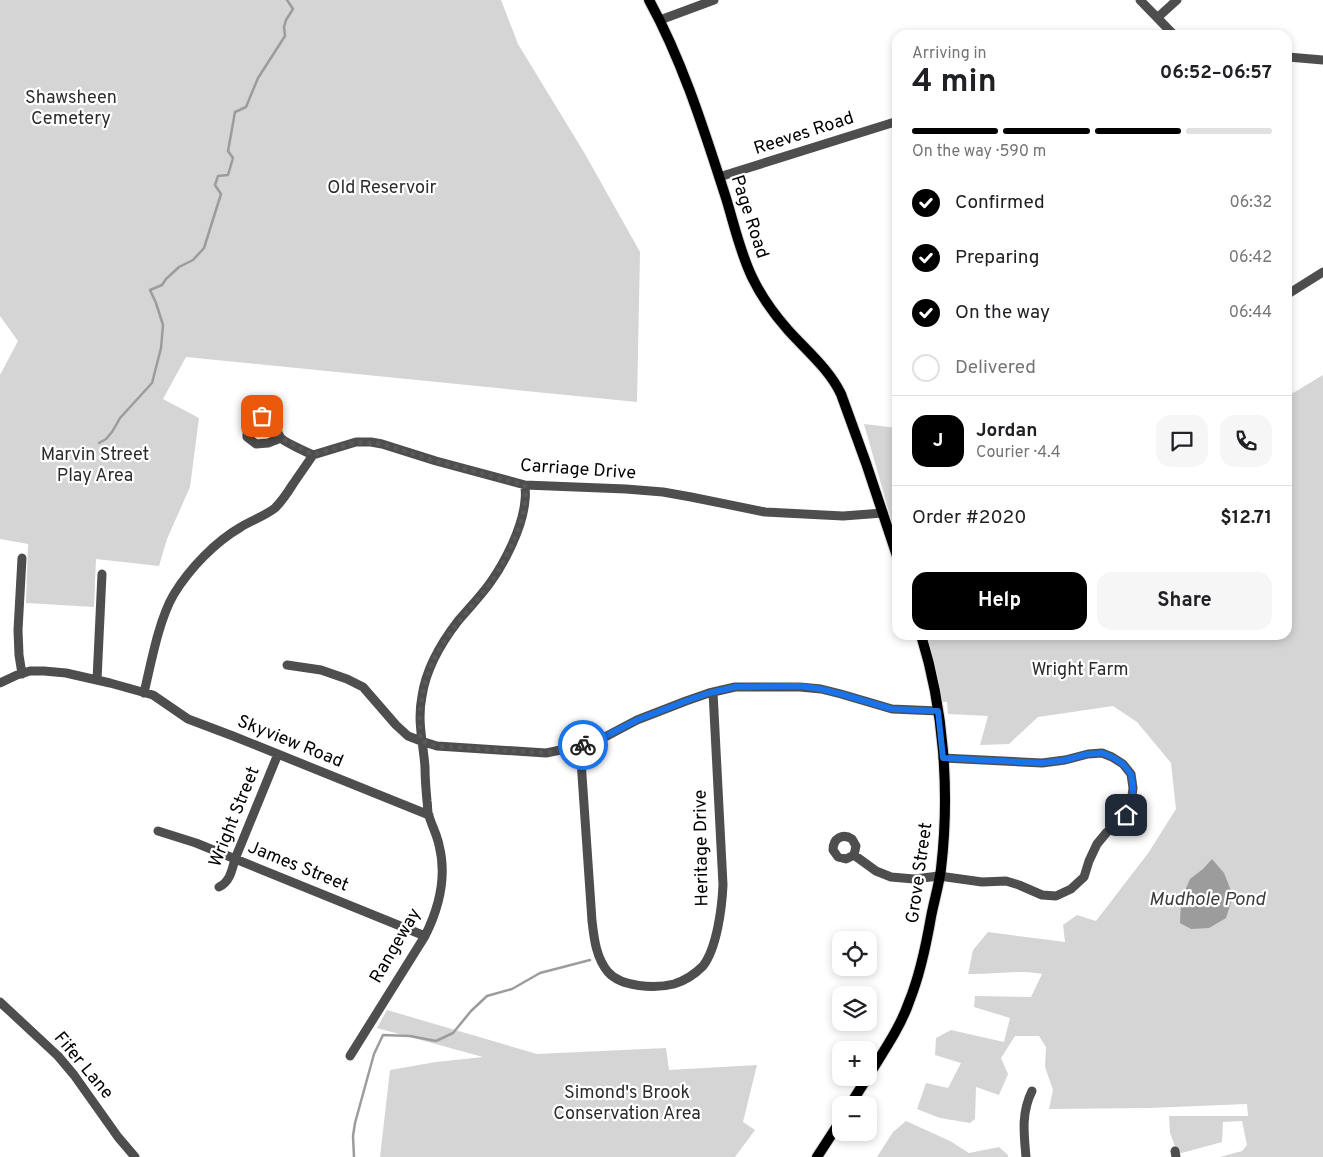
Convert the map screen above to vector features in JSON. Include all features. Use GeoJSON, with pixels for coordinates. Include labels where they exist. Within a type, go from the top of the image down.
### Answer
{"type":"FeatureCollection","features":[{"type":"Feature","properties":{"kind":"main road","name":"Page Road"},"geometry":{"type":"LineString","coordinates":[[648,0],[660,20],[678,59],[754,282],[778,318],[818,360],[834,380],[853,425],[883,513]]}},
{"type":"Feature","properties":{"kind":"main road"},"geometry":{"type":"LineString","coordinates":[[883,513],[892,541]]}},
{"type":"Feature","properties":{"kind":"main road","name":"Grove Street"},"geometry":{"type":"LineString","coordinates":[[877,1062],[909,1004],[923,959],[943,849],[943,758],[935,691],[922,640]]}},
{"type":"Feature","properties":{"kind":"main road"},"geometry":{"type":"LineString","coordinates":[[817,1157],[832,1134]]}},
{"type":"Feature","properties":{"kind":"street"},"geometry":{"type":"LineString","coordinates":[[660,20],[714,0]]}},
{"type":"Feature","properties":{"kind":"street"},"geometry":{"type":"LineString","coordinates":[[1140,0],[1169,30]]}},
{"type":"Feature","properties":{"kind":"street"},"geometry":{"type":"LineString","coordinates":[[1157,18],[1177,0]]}},
{"type":"Feature","properties":{"kind":"street"},"geometry":{"type":"LineString","coordinates":[[1292,57],[1323,60]]}},
{"type":"Feature","properties":{"kind":"street","name":"Reeves Road"},"geometry":{"type":"LineString","coordinates":[[719,177],[892,123]]}},
{"type":"Feature","properties":{"kind":"street"},"geometry":{"type":"LineString","coordinates":[[1292,291],[1323,272]]}},
{"type":"Feature","properties":{"kind":"street"},"geometry":{"type":"LineString","coordinates":[[144,693],[153,653],[164,619],[173,596],[184,580],[220,541],[275,508],[313,455],[281,438]]}},
{"type":"Feature","properties":{"kind":"street","name":"Carriage Drive"},"geometry":{"type":"LineString","coordinates":[[313,455],[356,442],[382,444],[525,485],[663,492],[765,512],[844,516],[883,513]]}},
{"type":"Feature","properties":{"kind":"street","name":"Rangeway"},"geometry":{"type":"LineString","coordinates":[[350,1056],[425,936],[437,908],[443,869],[440,845],[428,815],[419,717],[422,694],[427,675],[437,653],[457,623],[490,584],[508,552],[521,519],[525,501],[525,485]]}},
{"type":"Feature","properties":{"kind":"street"},"geometry":{"type":"LineString","coordinates":[[22,558],[18,630],[22,674]]}},
{"type":"Feature","properties":{"kind":"street"},"geometry":{"type":"LineString","coordinates":[[97,680],[102,574]]}},
{"type":"Feature","properties":{"kind":"street"},"geometry":{"type":"LineString","coordinates":[[287,664],[321,670],[347,678],[363,687],[396,726],[408,736],[436,746],[546,753],[580,746],[602,738],[637,720],[686,701],[735,687],[800,686],[821,689],[892,709],[938,711]]}},
{"type":"Feature","properties":{"kind":"street","name":"Skyview Road"},"geometry":{"type":"LineString","coordinates":[[0,683],[30,671],[44,670],[97,680],[153,695],[188,720],[278,754],[428,815]]}},
{"type":"Feature","properties":{"kind":"street","name":"Heritage Drive"},"geometry":{"type":"LineString","coordinates":[[580,746],[592,921],[594,941],[598,952],[608,972],[624,982],[638,986],[673,984],[694,973],[707,959],[718,928],[723,900],[713,692]]}},
{"type":"Feature","properties":{"kind":"street"},"geometry":{"type":"LineString","coordinates":[[854,855],[871,868],[886,875],[899,878],[914,879],[939,876],[982,882],[1006,881],[1042,896],[1056,896],[1071,889],[1084,877],[1088,862],[1097,844],[1126,815],[1132,804],[1133,788],[1131,774],[1123,764],[1102,753],[1042,763],[943,758]]}},
{"type":"Feature","properties":{"kind":"street","name":"Wright Street"},"geometry":{"type":"LineString","coordinates":[[219,888],[225,885],[230,876],[235,859],[278,754]]}},
{"type":"Feature","properties":{"kind":"street","name":"James Street"},"geometry":{"type":"LineString","coordinates":[[158,831],[183,838],[425,936]]}},
{"type":"Feature","properties":{"kind":"street","name":"Fifer Lane"},"geometry":{"type":"LineString","coordinates":[[0,1002],[58,1056],[74,1075],[118,1137],[136,1157]]}},
{"type":"Feature","properties":{"kind":"street"},"geometry":{"type":"LineString","coordinates":[[1026,1157],[1024,1118],[1025,1108],[1032,1091]]}},
{"type":"Feature","properties":{"kind":"green space","name":"Old Reservoir"},"geometry":{"type":"Polygon","coordinates":[[[0,0],[501,0],[518,44],[585,154],[640,252],[637,402],[186,357],[163,399],[199,418],[190,487],[167,539],[159,566],[96,559],[94,607],[26,603],[28,544],[0,539],[0,375],[18,341],[0,316],[0,0]]]}},
{"type":"Feature","properties":{"kind":"green space","name":"Wright Farm"},"geometry":{"type":"Polygon","coordinates":[[[1323,375],[1323,1157],[1220,1157],[1242,1151],[1247,1145],[1242,1121],[1223,1122],[1222,1142],[1178,1154],[1170,1133],[1169,1116],[1248,1116],[1247,1104],[1049,1109],[1053,1090],[1045,1067],[1046,1047],[1039,1036],[1015,1036],[1001,1058],[1008,1074],[999,1095],[976,1087],[975,1119],[970,1123],[940,1118],[917,1109],[926,1083],[948,1088],[961,1063],[935,1055],[936,1038],[951,1030],[1004,1042],[1010,1018],[974,1007],[975,996],[1031,997],[1042,974],[1024,972],[968,974],[973,950],[988,932],[1065,942],[1063,925],[1077,915],[1096,921],[1149,852],[1176,809],[1171,763],[1137,722],[1113,706],[1038,717],[1009,744],[980,745],[988,716],[948,714],[947,702],[943,702],[926,640],[1292,640],[1292,394],[1323,375]]]}},
{"type":"Feature","properties":{"kind":"green space"},"geometry":{"type":"Polygon","coordinates":[[[864,424],[892,427],[892,523],[864,424]]]}},
{"type":"Feature","properties":{"kind":"green space","name":"Simond's Brook Conservation Area"},"geometry":{"type":"Polygon","coordinates":[[[387,1010],[537,1054],[666,1048],[669,1070],[757,1065],[743,1122],[755,1130],[735,1157],[380,1157],[390,1070],[436,1062],[483,1057],[377,1028],[387,1010]]]}},
{"type":"Feature","properties":{"kind":"green space"},"geometry":{"type":"Polygon","coordinates":[[[906,1121],[950,1141],[969,1153],[999,1147],[1008,1157],[877,1157],[893,1132],[906,1121]]]}},
{"type":"Feature","properties":{"kind":"water","name":"Mudhole Pond"},"geometry":{"type":"Polygon","coordinates":[[[1212,859],[1224,873],[1233,896],[1226,918],[1209,928],[1191,929],[1180,923],[1181,900],[1190,879],[1212,859]]]}},
{"type":"Feature","properties":{"kind":"waterway"},"geometry":{"type":"LineString","coordinates":[[99,443],[106,439],[120,418],[152,383],[161,348],[163,325],[150,290],[162,285],[179,267],[193,260],[204,248],[221,194],[215,185],[218,176],[228,175],[233,158],[228,151],[235,112],[246,107],[258,78],[285,36],[284,27],[286,20],[293,9],[287,0]]}},
{"type":"Feature","properties":{"kind":"waterway"},"geometry":{"type":"LineString","coordinates":[[354,1157],[353,1136],[355,1123],[374,1054],[383,1035],[410,1036],[436,1041],[453,1033],[471,1011],[487,996],[512,989],[540,973],[590,960]]}},
{"type":"Feature","properties":{"kind":"way so far"},"geometry":{"type":"LineString","coordinates":[[262,416],[268,417],[274,422],[281,438],[313,455],[356,442],[370,442],[525,485],[525,501],[521,519],[508,552],[490,584],[457,623],[437,653],[427,675],[419,717],[421,741],[436,746],[546,753],[583,745]]}},
{"type":"Feature","properties":{"kind":"route"},"geometry":{"type":"LineString","coordinates":[[583,745],[602,738],[637,720],[709,693],[735,687],[800,686],[841,694],[884,708],[938,711],[943,758],[1042,763],[1102,753],[1123,764],[1131,774],[1133,788],[1132,804],[1126,815]]}},
{"type":"Feature","properties":{"kind":"park label","name":"Shawsheen Cemetery"},"geometry":{"type":"Point","coordinates":[71,108]}},
{"type":"Feature","properties":{"kind":"park label","name":"Marvin Street Play Area"},"geometry":{"type":"Point","coordinates":[95,465]}}]}
